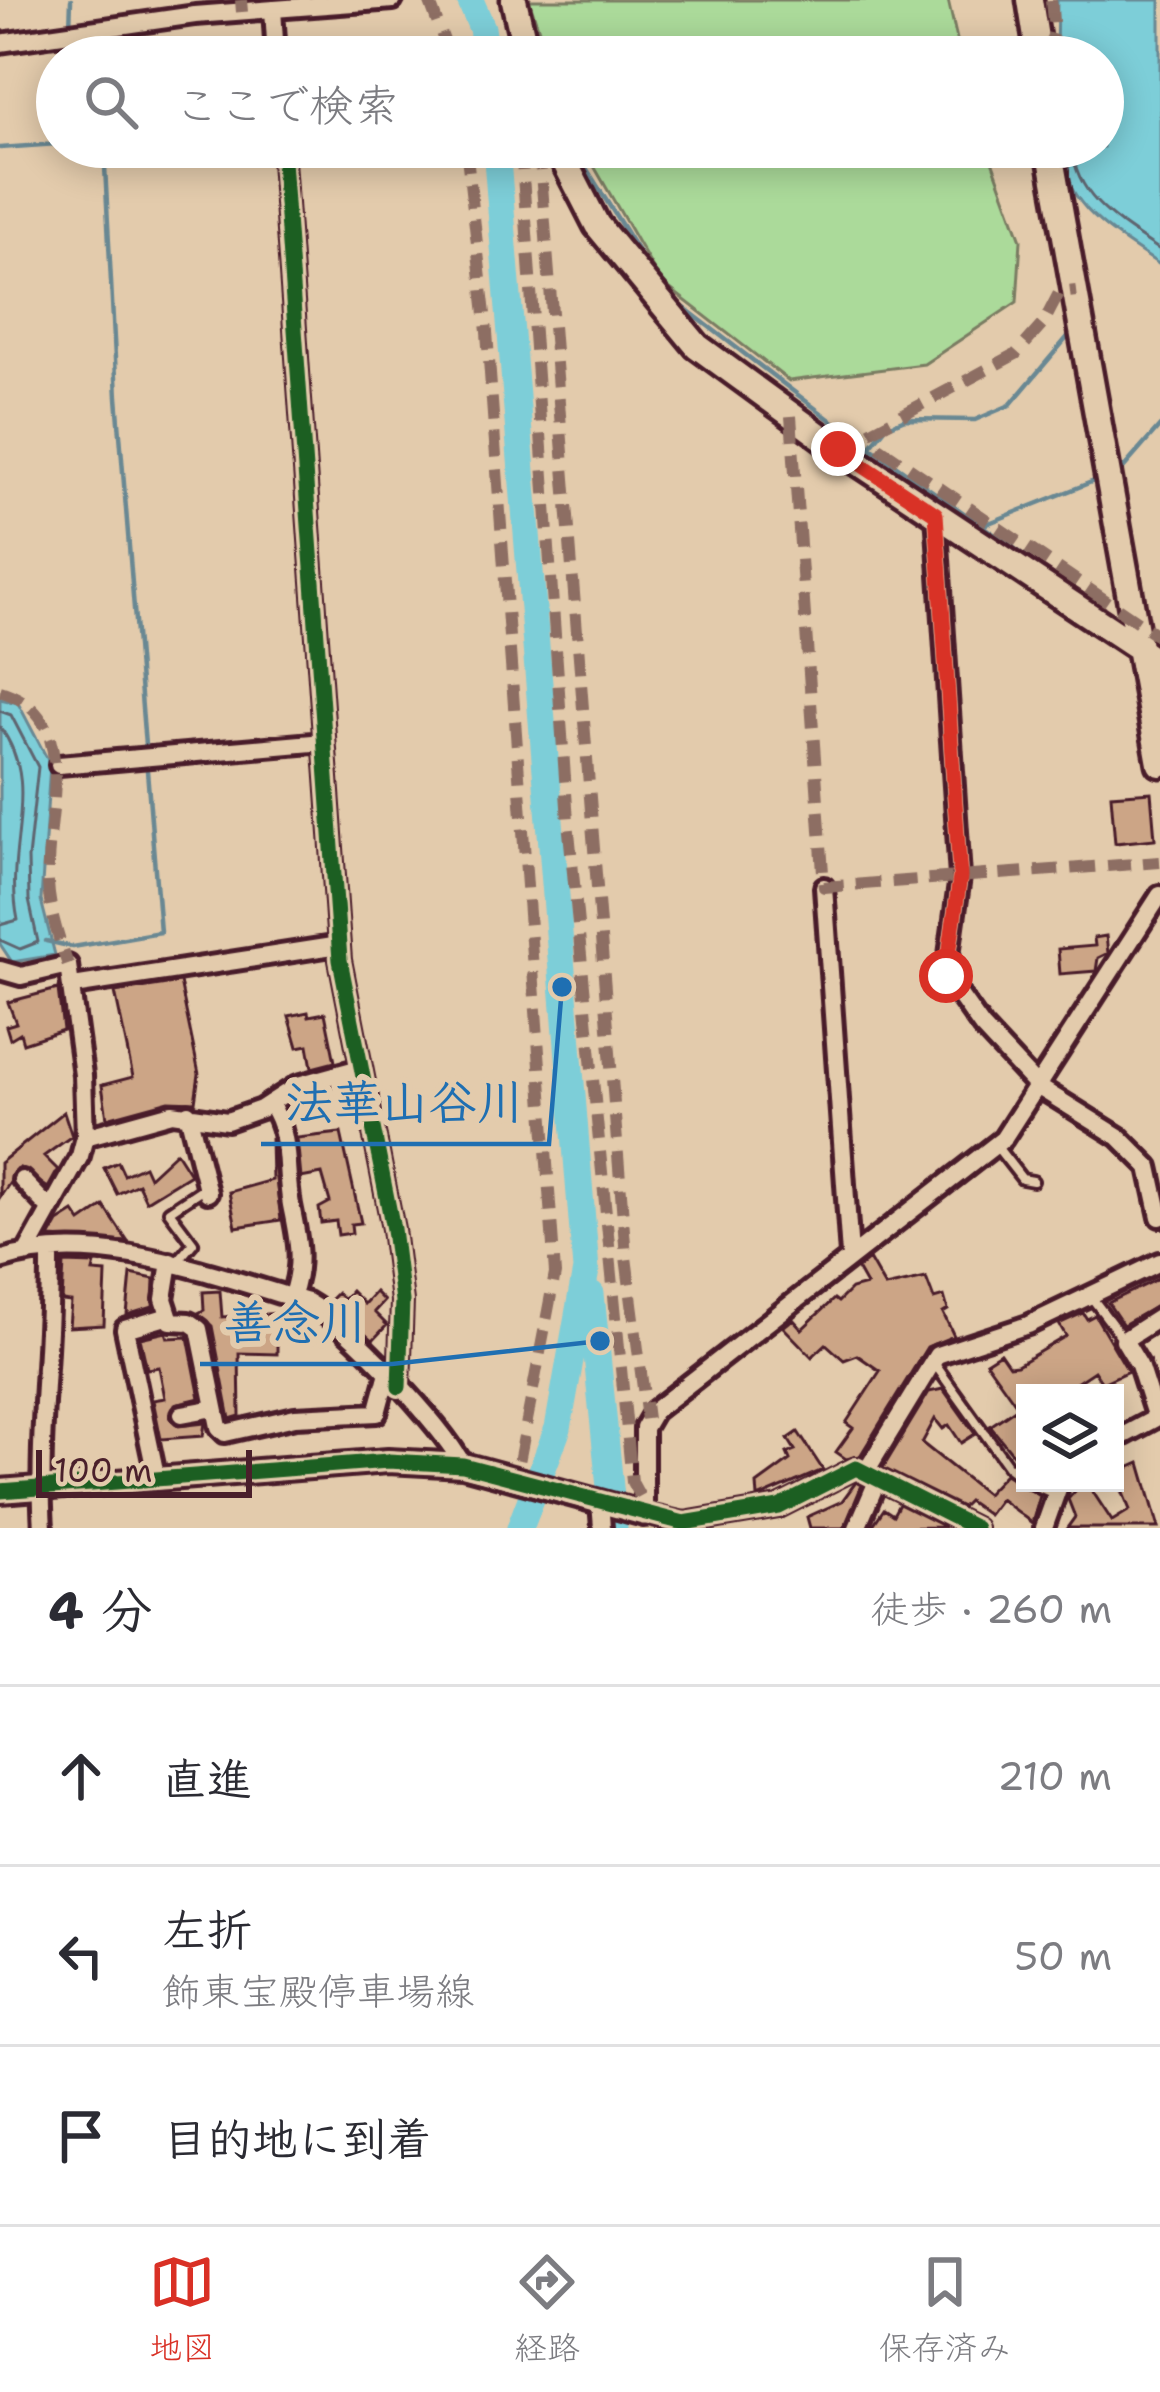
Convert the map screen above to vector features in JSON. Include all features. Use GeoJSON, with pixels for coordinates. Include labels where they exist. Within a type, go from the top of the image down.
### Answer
{"type":"FeatureCollection","features":[{"type":"Feature","properties":{"kind":"main road"},"geometry":{"type":"LineString","coordinates":[[514,0],[522,36]]}},
{"type":"Feature","properties":{"kind":"main road"},"geometry":{"type":"LineString","coordinates":[[1030,0],[1036,36]]}},
{"type":"Feature","properties":{"kind":"main road"},"geometry":{"type":"LineString","coordinates":[[567,168],[598,225],[697,346],[936,514],[1143,644]]}},
{"type":"Feature","properties":{"kind":"main road"},"geometry":{"type":"LineString","coordinates":[[1053,168],[1143,644],[1160,764]]}},
{"type":"Feature","properties":{"kind":"street"},"geometry":{"type":"LineString","coordinates":[[39,36],[393,0]]}},
{"type":"Feature","properties":{"kind":"street"},"geometry":{"type":"LineString","coordinates":[[273,9],[275,36]]}},
{"type":"Feature","properties":{"kind":"street"},"geometry":{"type":"LineString","coordinates":[[0,44],[36,37]]}},
{"type":"Feature","properties":{"kind":"street"},"geometry":{"type":"LineString","coordinates":[[157,1480],[124,1329],[169,1316],[199,1329],[215,1408],[225,1433],[295,1417],[377,1413],[393,1382],[402,1301],[339,946],[283,168]]}},
{"type":"Feature","properties":{"kind":"street"},"geometry":{"type":"LineString","coordinates":[[936,514],[960,877],[946,976],[982,1027],[1037,1086],[1153,1163],[1160,1216]]}},
{"type":"Feature","properties":{"kind":"street"},"geometry":{"type":"LineString","coordinates":[[59,765],[324,742]]}},
{"type":"Feature","properties":{"kind":"street"},"geometry":{"type":"LineString","coordinates":[[824,887],[850,1255]]}},
{"type":"Feature","properties":{"kind":"street"},"geometry":{"type":"LineString","coordinates":[[637,1512],[647,1419],[850,1255],[996,1146],[1160,895]]}},
{"type":"Feature","properties":{"kind":"street"},"geometry":{"type":"LineString","coordinates":[[73,986],[339,946]]}},
{"type":"Feature","properties":{"kind":"street"},"geometry":{"type":"LineString","coordinates":[[0,970],[21,976],[68,965],[73,986],[85,1138],[28,1250]]}},
{"type":"Feature","properties":{"kind":"street"},"geometry":{"type":"LineString","coordinates":[[85,1138],[188,1113],[227,1121],[298,1085],[360,1068]]}},
{"type":"Feature","properties":{"kind":"street"},"geometry":{"type":"LineString","coordinates":[[270,1103],[285,1127],[291,1204],[303,1246],[291,1298]]}},
{"type":"Feature","properties":{"kind":"street"},"geometry":{"type":"LineString","coordinates":[[188,1113],[207,1190]]}},
{"type":"Feature","properties":{"kind":"street"},"geometry":{"type":"LineString","coordinates":[[22,1180],[50,1209]]}},
{"type":"Feature","properties":{"kind":"street"},"geometry":{"type":"LineString","coordinates":[[0,1260],[28,1250],[173,1263],[325,1312],[393,1382],[463,1465]]}},
{"type":"Feature","properties":{"kind":"street"},"geometry":{"type":"LineString","coordinates":[[43,1528],[39,1437],[52,1302],[50,1254]]}},
{"type":"Feature","properties":{"kind":"street"},"geometry":{"type":"LineString","coordinates":[[857,1528],[872,1476],[937,1355],[1028,1325],[1088,1292],[1160,1262]]}},
{"type":"Feature","properties":{"kind":"street"},"geometry":{"type":"LineString","coordinates":[[169,1316],[164,1299],[173,1263]]}},
{"type":"Feature","properties":{"kind":"street"},"geometry":{"type":"LineString","coordinates":[[1124,1435],[1156,1418],[1139,1365],[1124,1340],[1160,1318]]}},
{"type":"Feature","properties":{"kind":"street"},"geometry":{"type":"LineString","coordinates":[[182,1414],[215,1408]]}},
{"type":"Feature","properties":{"kind":"street"},"geometry":{"type":"LineString","coordinates":[[0,1491],[388,1461],[463,1465],[684,1523],[794,1501],[847,1469],[872,1476],[975,1528]]}},
{"type":"Feature","properties":{"kind":"street"},"geometry":{"type":"LineString","coordinates":[[1044,1528],[1057,1492]]}},
{"type":"Feature","properties":{"kind":"street"},"geometry":{"type":"LineString","coordinates":[[602,1502],[602,1528]]}},
{"type":"Feature","properties":{"kind":"lane"},"geometry":{"type":"LineString","coordinates":[[996,1146],[1022,1179],[1033,1181]]}},
{"type":"Feature","properties":{"kind":"lane"},"geometry":{"type":"LineString","coordinates":[[173,1263],[193,1243],[169,1211],[207,1190]]}},
{"type":"Feature","properties":{"kind":"lane"},"geometry":{"type":"LineString","coordinates":[[1088,1292],[1124,1340]]}},
{"type":"Feature","properties":{"kind":"lane"},"geometry":{"type":"LineString","coordinates":[[933,1362],[1016,1472]]}},
{"type":"Feature","properties":{"kind":"green space"},"geometry":{"type":"Polygon","coordinates":[[[529,0],[948,0],[956,36],[541,36],[529,0]]]}},
{"type":"Feature","properties":{"kind":"green space"},"geometry":{"type":"Polygon","coordinates":[[[595,168],[995,168],[1021,240],[1017,302],[924,364],[789,381],[660,281],[595,168]]]}},
{"type":"Feature","properties":{"kind":"water"},"geometry":{"type":"Polygon","coordinates":[[[1057,0],[1160,0],[1160,265],[1094,217],[1063,168],[1124,168],[1124,36],[1056,36],[1057,0]]]}},
{"type":"Feature","properties":{"kind":"water"},"geometry":{"type":"Polygon","coordinates":[[[0,699],[18,703],[50,764],[41,900],[55,955],[12,962],[0,944],[0,699]]]}},
{"type":"Feature","properties":{"kind":"building"},"geometry":{"type":"Polygon","coordinates":[[[1151,792],[1155,839],[1115,843],[1111,795],[1151,792]]]}},
{"type":"Feature","properties":{"kind":"building"},"geometry":{"type":"Polygon","coordinates":[[[1106,936],[1108,953],[1098,958],[1096,971],[1060,974],[1058,949],[1095,946],[1094,938],[1106,936]]]}},
{"type":"Feature","properties":{"kind":"building"},"geometry":{"type":"Polygon","coordinates":[[[180,982],[199,1074],[195,1102],[169,1101],[107,1118],[102,1085],[133,1077],[115,992],[180,982]]]}},
{"type":"Feature","properties":{"kind":"building"},"geometry":{"type":"Polygon","coordinates":[[[58,989],[63,1030],[23,1043],[20,1033],[10,1039],[6,1026],[16,1023],[8,1002],[58,989]]]}},
{"type":"Feature","properties":{"kind":"building"},"geometry":{"type":"Polygon","coordinates":[[[308,1012],[309,1016],[325,1013],[335,1062],[312,1068],[308,1045],[298,1047],[289,1016],[308,1012]]]}},
{"type":"Feature","properties":{"kind":"building"},"geometry":{"type":"Polygon","coordinates":[[[64,1112],[72,1136],[44,1156],[58,1170],[48,1188],[20,1168],[0,1197],[0,1163],[64,1112]]]}},
{"type":"Feature","properties":{"kind":"building"},"geometry":{"type":"Polygon","coordinates":[[[341,1133],[361,1223],[351,1224],[352,1233],[338,1235],[336,1221],[321,1223],[319,1208],[330,1202],[322,1174],[301,1178],[297,1138],[341,1133]]]}},
{"type":"Feature","properties":{"kind":"building"},"geometry":{"type":"Polygon","coordinates":[[[271,1138],[281,1220],[236,1227],[229,1192],[272,1180],[271,1138]]]}},
{"type":"Feature","properties":{"kind":"building"},"geometry":{"type":"Polygon","coordinates":[[[176,1152],[190,1174],[146,1201],[138,1184],[117,1194],[104,1168],[118,1162],[124,1175],[144,1166],[149,1177],[176,1152]]]}},
{"type":"Feature","properties":{"kind":"building"},"geometry":{"type":"Polygon","coordinates":[[[104,1206],[128,1242],[49,1238],[58,1222],[74,1212],[81,1222],[104,1206]]]}},
{"type":"Feature","properties":{"kind":"building"},"geometry":{"type":"Polygon","coordinates":[[[869,1259],[885,1287],[926,1278],[934,1299],[944,1296],[948,1310],[943,1313],[954,1336],[927,1347],[860,1456],[846,1459],[836,1452],[853,1428],[846,1423],[880,1371],[857,1355],[844,1360],[826,1344],[812,1357],[783,1327],[793,1319],[802,1329],[834,1299],[838,1302],[851,1289],[866,1285],[857,1269],[869,1259]]]}},
{"type":"Feature","properties":{"kind":"building"},"geometry":{"type":"Polygon","coordinates":[[[64,1263],[95,1264],[93,1272],[106,1273],[104,1325],[69,1327],[71,1302],[62,1301],[64,1263]]]}},
{"type":"Feature","properties":{"kind":"building"},"geometry":{"type":"Polygon","coordinates":[[[131,1274],[154,1279],[153,1307],[127,1315],[131,1274]]]}},
{"type":"Feature","properties":{"kind":"building"},"geometry":{"type":"Polygon","coordinates":[[[1160,1278],[1160,1304],[1123,1325],[1108,1303],[1160,1278]]]}},
{"type":"Feature","properties":{"kind":"building"},"geometry":{"type":"Polygon","coordinates":[[[220,1291],[222,1317],[296,1312],[310,1319],[309,1333],[277,1331],[277,1354],[239,1353],[240,1416],[230,1419],[212,1326],[198,1313],[204,1310],[203,1292],[220,1291]]]}},
{"type":"Feature","properties":{"kind":"building"},"geometry":{"type":"Polygon","coordinates":[[[351,1291],[364,1304],[375,1292],[384,1301],[374,1312],[387,1325],[373,1340],[329,1301],[337,1293],[344,1299],[351,1291]]]}},
{"type":"Feature","properties":{"kind":"building"},"geometry":{"type":"Polygon","coordinates":[[[1083,1313],[1087,1319],[1095,1315],[1128,1371],[1102,1383],[1094,1371],[1074,1384],[1016,1384],[1016,1404],[986,1362],[1000,1353],[1009,1366],[1017,1365],[1066,1336],[1059,1324],[1083,1313]]]}},
{"type":"Feature","properties":{"kind":"building"},"geometry":{"type":"Polygon","coordinates":[[[166,1332],[168,1338],[188,1337],[200,1398],[175,1404],[170,1417],[179,1426],[205,1423],[203,1436],[161,1439],[153,1400],[165,1398],[159,1367],[147,1369],[140,1338],[166,1332]]]}},
{"type":"Feature","properties":{"kind":"building"},"geometry":{"type":"Polygon","coordinates":[[[943,1389],[975,1434],[961,1443],[949,1425],[943,1429],[935,1419],[922,1443],[986,1494],[1005,1474],[1016,1481],[1016,1492],[1040,1496],[1032,1523],[1000,1499],[988,1515],[968,1501],[962,1507],[883,1468],[929,1392],[943,1389]]]}},
{"type":"Feature","properties":{"kind":"building"},"geometry":{"type":"Polygon","coordinates":[[[1016,1408],[1016,1458],[990,1426],[1016,1408]]]}},
{"type":"Feature","properties":{"kind":"building"},"geometry":{"type":"Polygon","coordinates":[[[798,1432],[823,1470],[758,1498],[757,1484],[790,1460],[787,1453],[795,1450],[788,1439],[798,1432]]]}},
{"type":"Feature","properties":{"kind":"building"},"geometry":{"type":"Polygon","coordinates":[[[1140,1463],[1159,1528],[1067,1528],[1075,1517],[1068,1499],[1074,1492],[1093,1492],[1112,1521],[1130,1510],[1122,1492],[1124,1470],[1140,1463]]]}},
{"type":"Feature","properties":{"kind":"building"},"geometry":{"type":"Polygon","coordinates":[[[856,1482],[862,1485],[844,1528],[810,1528],[807,1517],[842,1501],[856,1482]]]}},
{"type":"Feature","properties":{"kind":"building"},"geometry":{"type":"Polygon","coordinates":[[[899,1504],[945,1527],[871,1528],[884,1509],[893,1515],[899,1504]]]}},
{"type":"Feature","properties":{"kind":"waterway"},"geometry":{"type":"LineString","coordinates":[[70,28],[71,0]]}},
{"type":"Feature","properties":{"kind":"waterway"},"geometry":{"type":"LineString","coordinates":[[470,0],[483,36]]}},
{"type":"Feature","properties":{"kind":"waterway"},"geometry":{"type":"LineString","coordinates":[[482,28],[487,36]]}},
{"type":"Feature","properties":{"kind":"waterway"},"geometry":{"type":"LineString","coordinates":[[0,148],[36,145]]}},
{"type":"Feature","properties":{"kind":"waterway"},"geometry":{"type":"LineString","coordinates":[[46,941],[73,947],[160,932],[117,397],[105,168]]}},
{"type":"Feature","properties":{"kind":"waterway"},"geometry":{"type":"LineString","coordinates":[[498,168],[586,1270],[558,1428],[520,1528]]}},
{"type":"Feature","properties":{"kind":"waterway"},"geometry":{"type":"LineString","coordinates":[[586,168],[651,272]]}},
{"type":"Feature","properties":{"kind":"waterway"},"geometry":{"type":"LineString","coordinates":[[673,299],[828,418],[1101,609]]}},
{"type":"Feature","properties":{"kind":"waterway"},"geometry":{"type":"LineString","coordinates":[[870,447],[886,427],[905,419],[975,420],[1010,405],[1071,333]]}},
{"type":"Feature","properties":{"kind":"waterway"},"geometry":{"type":"LineString","coordinates":[[1119,473],[1160,426]]}},
{"type":"Feature","properties":{"kind":"waterway"},"geometry":{"type":"LineString","coordinates":[[984,525],[1099,479]]}},
{"type":"Feature","properties":{"kind":"waterway"},"geometry":{"type":"LineString","coordinates":[[591,1294],[614,1528]]}},
{"type":"Feature","properties":{"kind":"marked path"},"geometry":{"type":"LineString","coordinates":[[241,0],[242,12]]}},
{"type":"Feature","properties":{"kind":"marked path"},"geometry":{"type":"LineString","coordinates":[[429,0],[442,36]]}},
{"type":"Feature","properties":{"kind":"marked path"},"geometry":{"type":"LineString","coordinates":[[1051,0],[1053,36]]}},
{"type":"Feature","properties":{"kind":"marked path"},"geometry":{"type":"LineString","coordinates":[[468,168],[487,332],[555,1274],[516,1478]]}},
{"type":"Feature","properties":{"kind":"marked path"},"geometry":{"type":"LineString","coordinates":[[522,168],[568,821],[632,1482],[644,1504]]}},
{"type":"Feature","properties":{"kind":"marked path"},"geometry":{"type":"LineString","coordinates":[[541,168],[626,1257],[647,1419]]}},
{"type":"Feature","properties":{"kind":"marked path"},"geometry":{"type":"LineString","coordinates":[[838,449],[1016,354],[1043,324],[1059,293],[1076,291]]}},
{"type":"Feature","properties":{"kind":"marked path"},"geometry":{"type":"LineString","coordinates":[[791,416],[824,887],[1160,862]]}},
{"type":"Feature","properties":{"kind":"marked path"},"geometry":{"type":"LineString","coordinates":[[879,447],[1160,637]]}},
{"type":"Feature","properties":{"kind":"marked path"},"geometry":{"type":"LineString","coordinates":[[0,691],[25,703],[41,720],[50,740],[55,789],[49,891],[68,965]]}},
{"type":"Feature","properties":{"kind":"cycle path"},"geometry":{"type":"LineString","coordinates":[[283,168],[340,960],[393,1229],[402,1301],[399,1387]]}},
{"type":"Feature","properties":{"kind":"cycle path"},"geometry":{"type":"LineString","coordinates":[[0,1491],[388,1461],[463,1465],[684,1523],[779,1507],[856,1468],[975,1528]]}},
{"type":"Feature","properties":{"kind":"place","name":"法華山谷川"},"geometry":{"type":"Point","coordinates":[562,987]}},
{"type":"Feature","properties":{"kind":"place","name":"善念川"},"geometry":{"type":"Point","coordinates":[600,1341]}},
{"type":"Feature","properties":{"kind":"route"},"geometry":{"type":"LineString","coordinates":[[838,449],[936,514],[960,877],[956,934],[946,976]]}}]}
